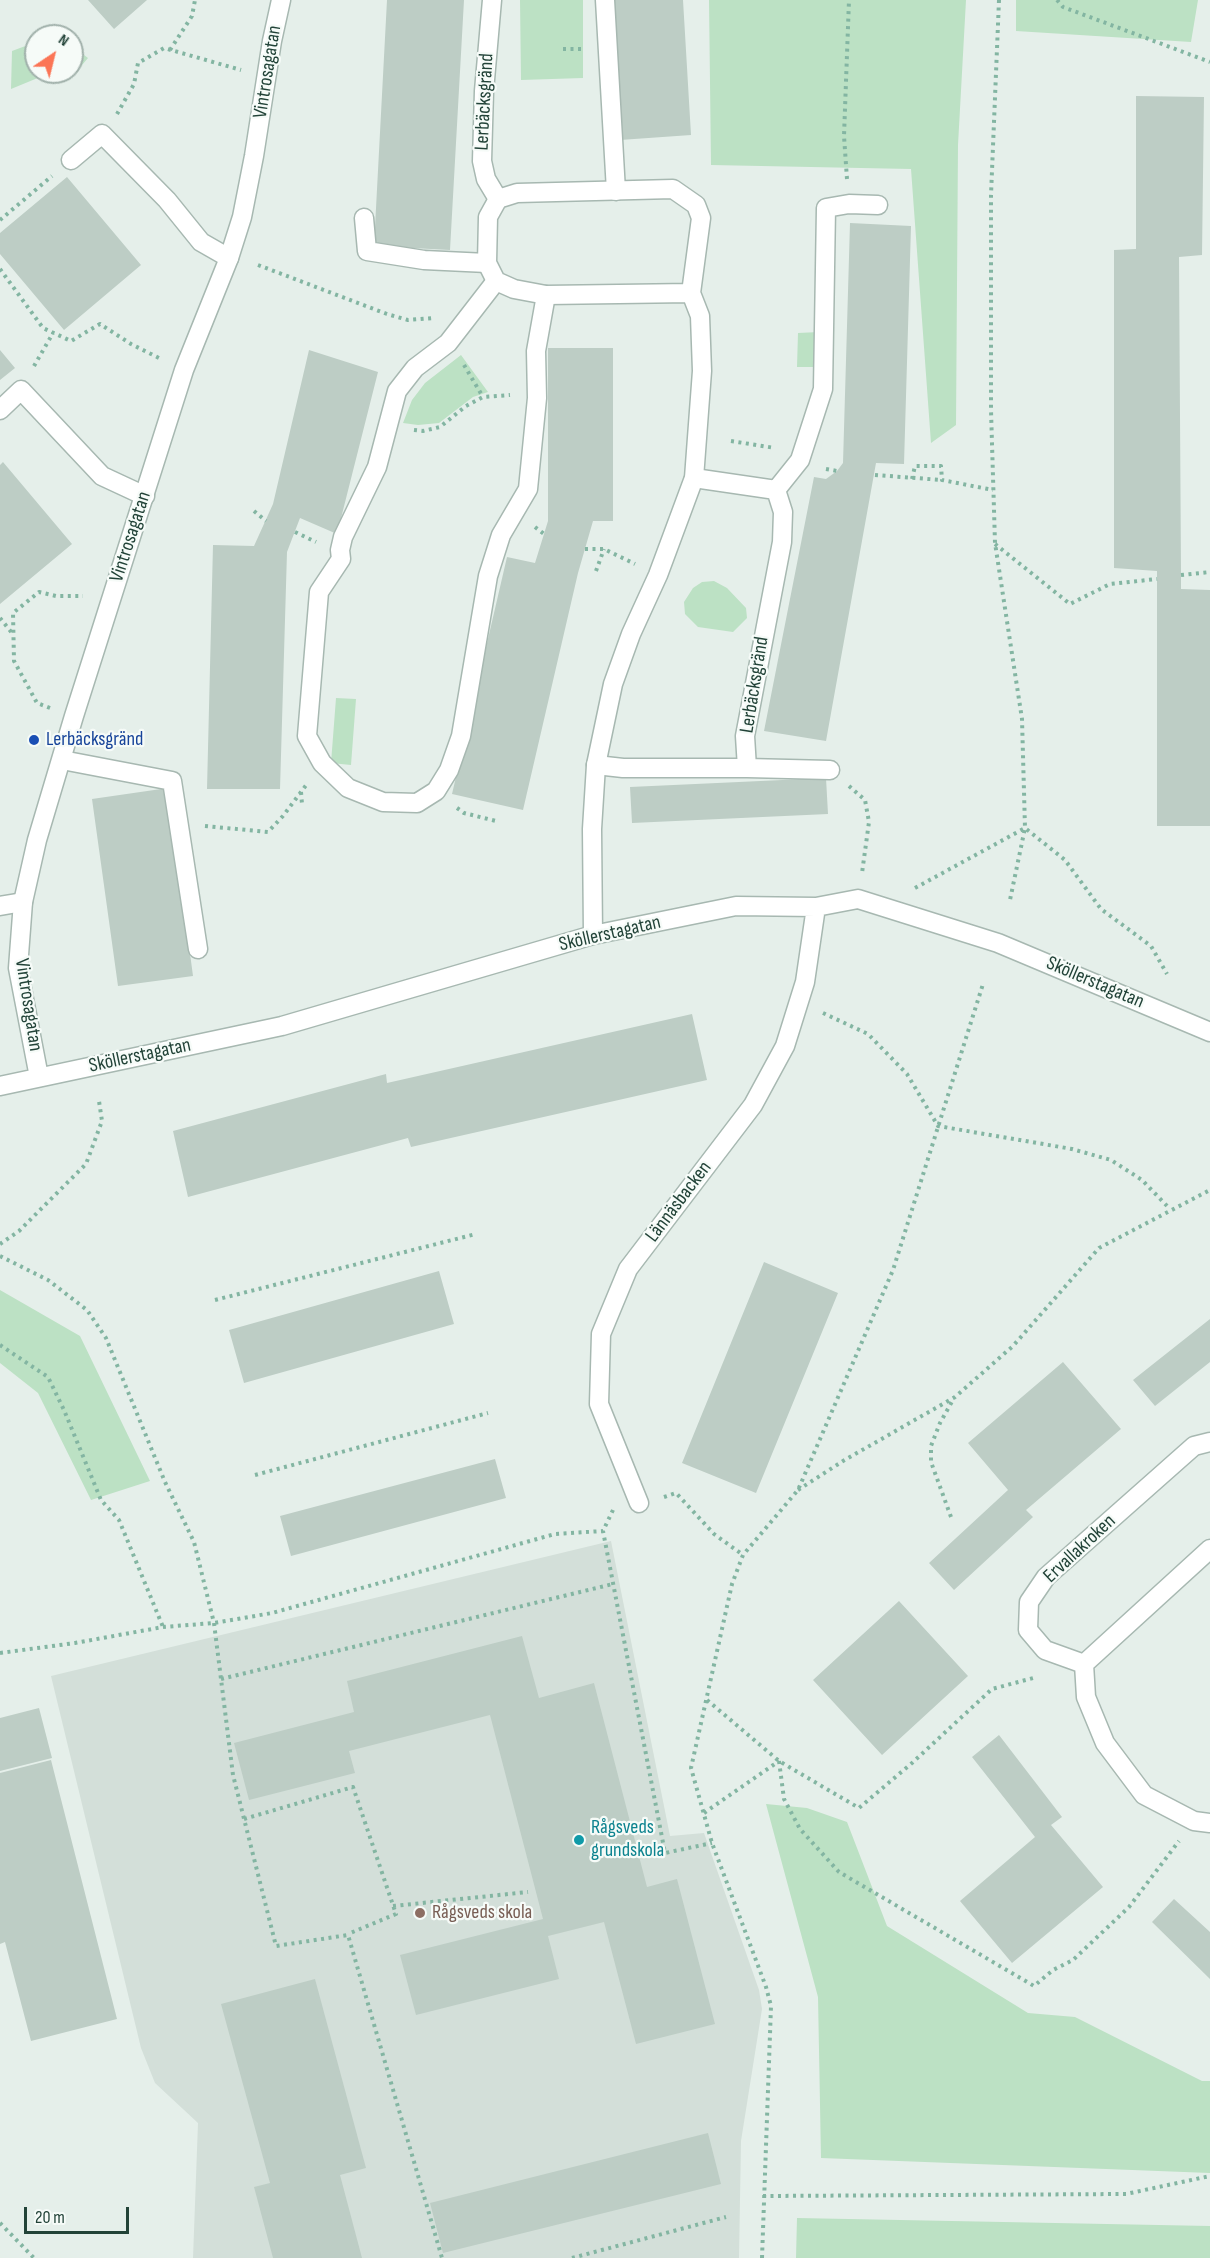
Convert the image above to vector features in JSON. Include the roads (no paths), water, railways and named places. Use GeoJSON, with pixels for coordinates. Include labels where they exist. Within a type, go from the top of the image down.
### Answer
{"type":"FeatureCollection","features":[{"type":"Feature","properties":{"kind":"street","name":"Vintrosagatan"},"geometry":{"type":"LineString","coordinates":[[39,1077],[18,968],[23,902],[37,840],[74,716],[184,370],[229,258],[242,217],[280,0]]}},
{"type":"Feature","properties":{"kind":"street","name":"Lerbäcksgränd"},"geometry":{"type":"LineString","coordinates":[[492,0],[484,92],[482,161],[486,179],[498,199]]}},
{"type":"Feature","properties":{"kind":"street"},"geometry":{"type":"LineString","coordinates":[[605,0],[616,191]]}},
{"type":"Feature","properties":{"kind":"street"},"geometry":{"type":"LineString","coordinates":[[71,160],[102,134],[167,200],[201,242],[229,258]]}},
{"type":"Feature","properties":{"kind":"street"},"geometry":{"type":"LineString","coordinates":[[593,935],[592,829],[596,765],[613,684],[658,575],[694,478],[702,371],[700,316],[691,294],[701,218],[696,206],[673,189],[517,193],[498,199],[488,217],[488,264],[496,281],[514,289],[546,296],[691,294]]}},
{"type":"Feature","properties":{"kind":"street"},"geometry":{"type":"LineString","coordinates":[[694,478],[776,490],[800,460],[823,389],[826,208],[849,204],[878,205]]}},
{"type":"Feature","properties":{"kind":"street"},"geometry":{"type":"LineString","coordinates":[[364,218],[368,251],[424,260],[488,264]]}},
{"type":"Feature","properties":{"kind":"street"},"geometry":{"type":"LineString","coordinates":[[496,281],[448,343],[415,368],[397,390],[377,467],[343,537],[340,550],[341,559],[319,592],[307,736],[322,763],[348,788],[383,802],[417,803],[436,790],[449,770],[461,735],[488,576],[501,535],[528,489],[537,398],[536,351],[546,296]]}},
{"type":"Feature","properties":{"kind":"street"},"geometry":{"type":"LineString","coordinates":[[0,410],[21,390],[102,476],[145,496]]}},
{"type":"Feature","properties":{"kind":"street","name":"Lerbäcksgränd"},"geometry":{"type":"LineString","coordinates":[[747,768],[745,736],[782,542],[783,512],[776,490]]}},
{"type":"Feature","properties":{"kind":"street"},"geometry":{"type":"LineString","coordinates":[[62,760],[172,781],[198,949]]}},
{"type":"Feature","properties":{"kind":"street"},"geometry":{"type":"LineString","coordinates":[[596,765],[623,768],[830,770]]}},
{"type":"Feature","properties":{"kind":"street","name":"Sköllerstagatan"},"geometry":{"type":"LineString","coordinates":[[0,1086],[282,1026],[593,935],[736,906],[816,907],[858,899],[998,943],[1210,1032]]}},
{"type":"Feature","properties":{"kind":"street"},"geometry":{"type":"LineString","coordinates":[[0,906],[23,902]]}},
{"type":"Feature","properties":{"kind":"street","name":"Lännäsbacken"},"geometry":{"type":"LineString","coordinates":[[639,1503],[599,1404],[601,1334],[628,1269],[753,1105],[784,1046],[805,982],[816,907]]}},
{"type":"Feature","properties":{"kind":"street","name":"Ervallakroken"},"geometry":{"type":"LineString","coordinates":[[1084,1664],[1045,1650],[1028,1630],[1029,1602],[1046,1577],[1166,1470],[1194,1446],[1210,1442]]}},
{"type":"Feature","properties":{"kind":"street"},"geometry":{"type":"LineString","coordinates":[[1202,1822],[1144,1795],[1105,1743],[1086,1697],[1084,1664],[1210,1549]]}},
{"type":"Feature","properties":{"kind":"place","name":"Lerbäcksgränd"},"geometry":{"type":"Point","coordinates":[34,740]}},
{"type":"Feature","properties":{"kind":"place","name":"Rågsveds grundskola"},"geometry":{"type":"Point","coordinates":[579,1840]}},
{"type":"Feature","properties":{"kind":"place","name":"Rågsveds skola"},"geometry":{"type":"Point","coordinates":[420,1913]}}]}
